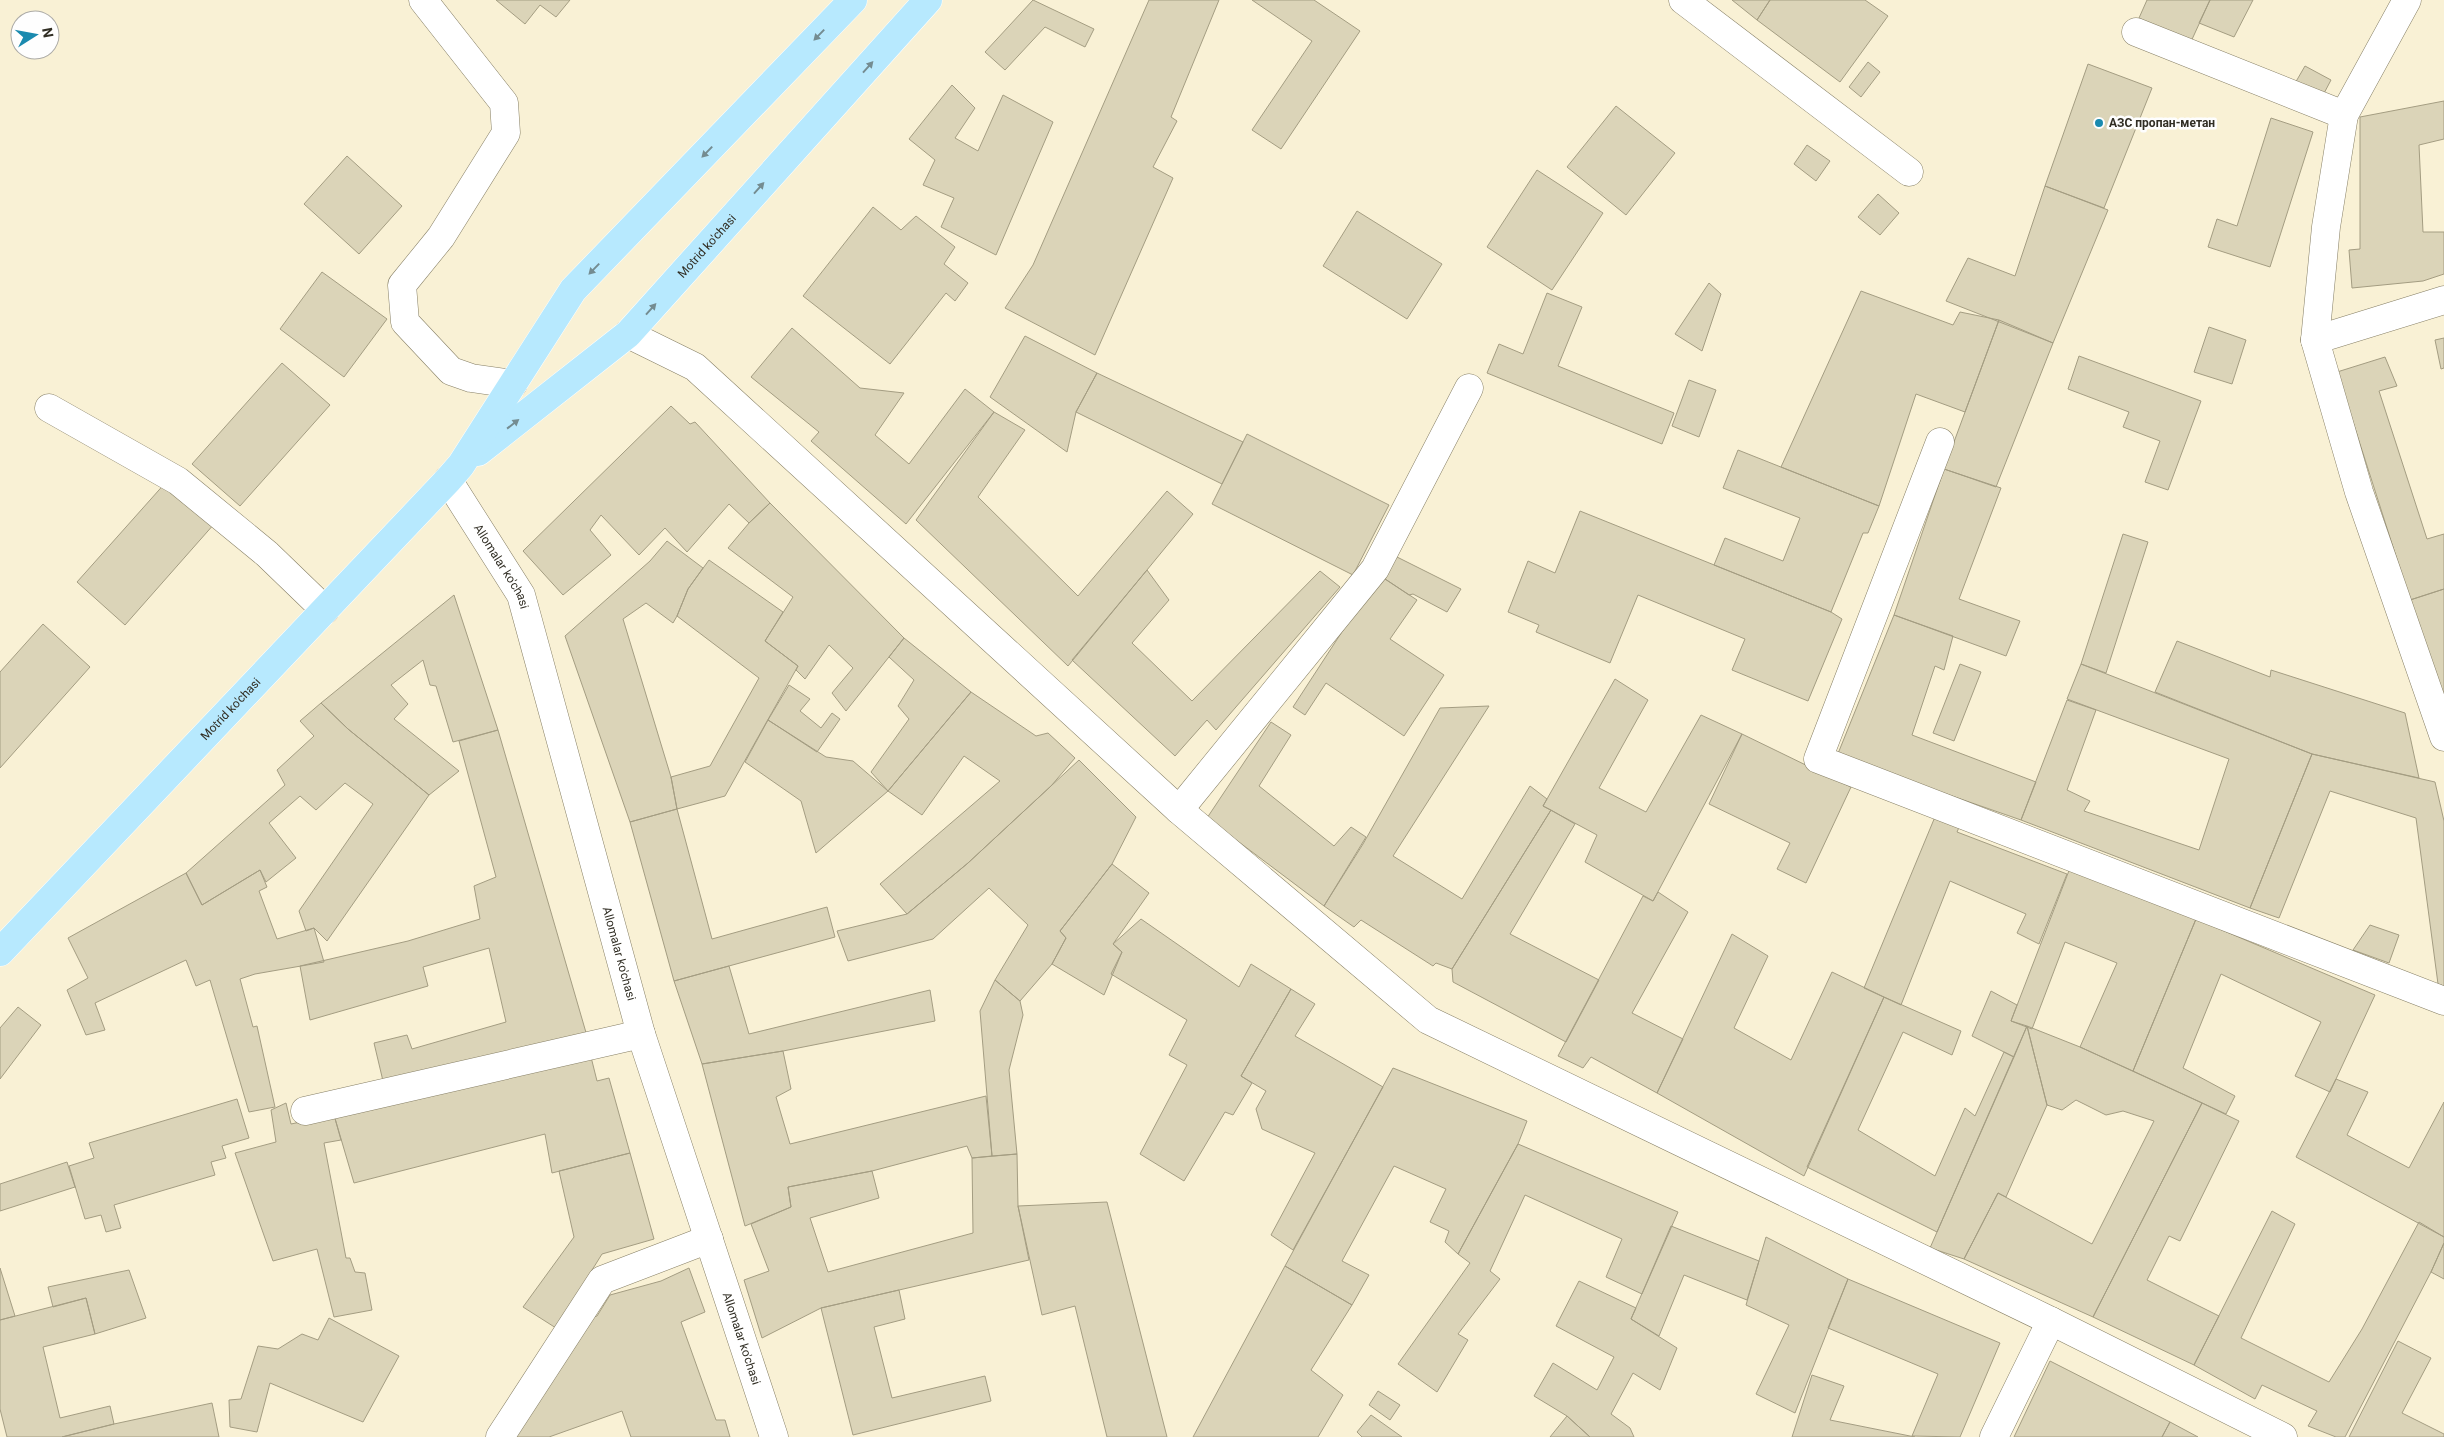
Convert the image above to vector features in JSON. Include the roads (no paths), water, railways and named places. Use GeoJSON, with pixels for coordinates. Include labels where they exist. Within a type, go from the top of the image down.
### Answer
{"type":"FeatureCollection","features":[{"type":"Feature","properties":{"kind":"main road","name":"Motrid ko'chasi"},"geometry":{"type":"LineString","coordinates":[[455,473],[573,290],[853,0]]}},
{"type":"Feature","properties":{"kind":"main road","name":"Motrid ko'chasi"},"geometry":{"type":"LineString","coordinates":[[0,952],[455,473],[628,334],[928,0]]}},
{"type":"Feature","properties":{"kind":"street"},"geometry":{"type":"LineString","coordinates":[[423,0],[504,102],[506,133],[441,237],[402,285],[406,322],[452,371],[471,378],[513,384]]}},
{"type":"Feature","properties":{"kind":"street"},"geometry":{"type":"LineString","coordinates":[[1683,0],[1909,172]]}},
{"type":"Feature","properties":{"kind":"street"},"geometry":{"type":"LineString","coordinates":[[2407,0],[2344,115],[2326,227],[2315,340],[2359,492],[2444,737]]}},
{"type":"Feature","properties":{"kind":"street"},"geometry":{"type":"LineString","coordinates":[[2136,32],[2344,115]]}},
{"type":"Feature","properties":{"kind":"street"},"geometry":{"type":"LineString","coordinates":[[2315,340],[2444,300]]}},
{"type":"Feature","properties":{"kind":"street"},"geometry":{"type":"LineString","coordinates":[[628,334],[695,367],[1179,810],[1428,1020],[2051,1321],[2283,1437]]}},
{"type":"Feature","properties":{"kind":"street"},"geometry":{"type":"LineString","coordinates":[[1179,810],[1375,569],[1469,388]]}},
{"type":"Feature","properties":{"kind":"street"},"geometry":{"type":"LineString","coordinates":[[49,408],[178,481],[267,554],[325,610]]}},
{"type":"Feature","properties":{"kind":"street"},"geometry":{"type":"LineString","coordinates":[[1940,442],[1818,759],[2444,1001]]}},
{"type":"Feature","properties":{"kind":"street","name":"Allomalar ko'chasi"},"geometry":{"type":"LineString","coordinates":[[455,473],[521,595],[641,1034],[774,1437]]}},
{"type":"Feature","properties":{"kind":"street"},"geometry":{"type":"LineString","coordinates":[[305,1111],[641,1034]]}},
{"type":"Feature","properties":{"kind":"street"},"geometry":{"type":"LineString","coordinates":[[500,1437],[602,1280],[709,1239]]}},
{"type":"Feature","properties":{"kind":"street"},"geometry":{"type":"LineString","coordinates":[[1994,1437],[2051,1321]]}},
{"type":"Feature","properties":{"kind":"place","name":"АЗС пропан-метан"},"geometry":{"type":"Point","coordinates":[2099,123]}}]}
